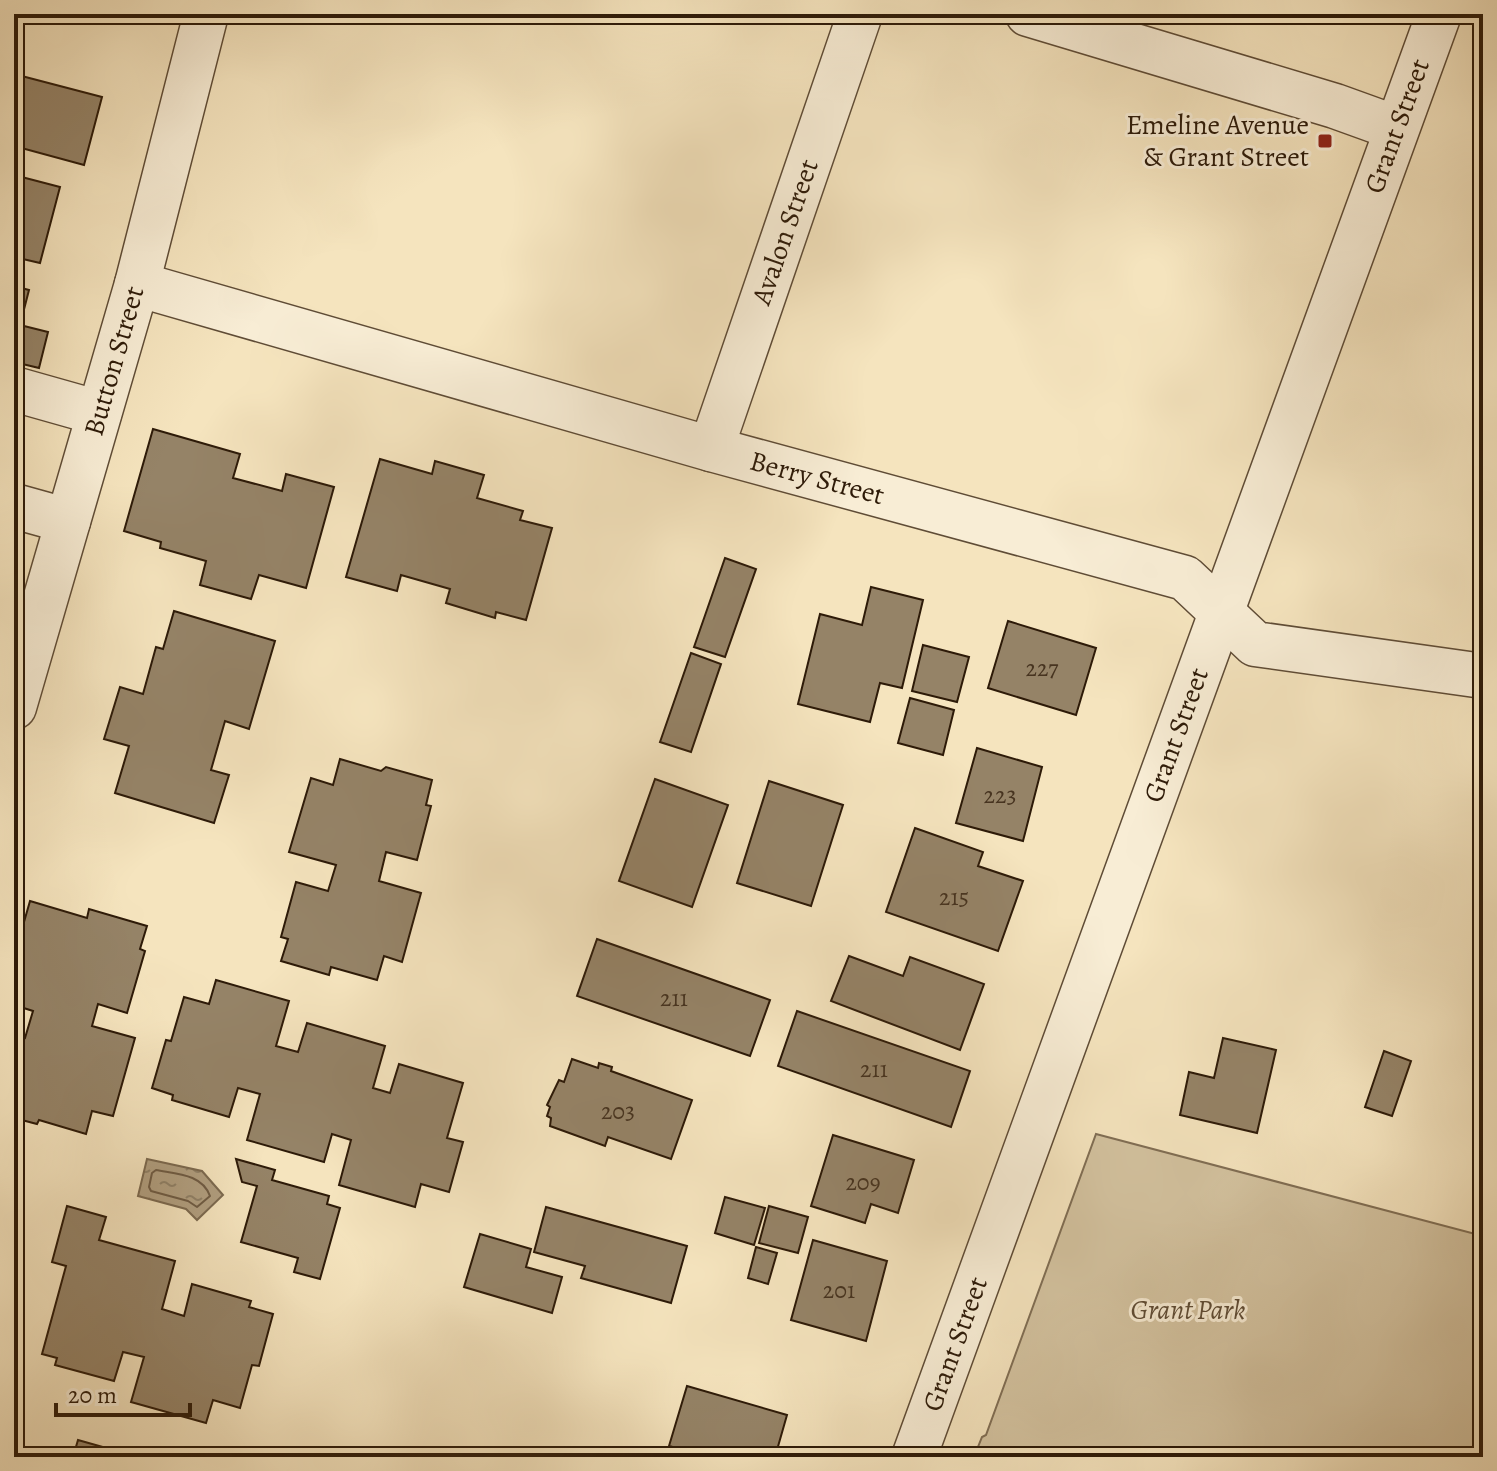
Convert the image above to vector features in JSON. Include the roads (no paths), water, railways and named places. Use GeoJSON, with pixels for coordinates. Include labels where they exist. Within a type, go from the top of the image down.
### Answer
{"type":"FeatureCollection","features":[{"type":"Feature","properties":{"kind":"street","name":"Button Street"},"geometry":{"type":"LineString","coordinates":[[14,707],[137,284],[206,14]]}},
{"type":"Feature","properties":{"kind":"street","name":"Avalon Street"},"geometry":{"type":"LineString","coordinates":[[711,449],[860,14]]}},
{"type":"Feature","properties":{"kind":"street"},"geometry":{"type":"LineString","coordinates":[[1028,14],[1335,106],[1396,128]]}},
{"type":"Feature","properties":{"kind":"street","name":"Grant Street"},"geometry":{"type":"LineString","coordinates":[[914,1457],[1439,14]]}},
{"type":"Feature","properties":{"kind":"street","name":"Berry Street"},"geometry":{"type":"LineString","coordinates":[[137,284],[711,449],[1185,578],[1255,644],[1483,676]]}},
{"type":"Feature","properties":{"kind":"street"},"geometry":{"type":"LineString","coordinates":[[14,389],[99,413]]}},
{"type":"Feature","properties":{"kind":"street"},"geometry":{"type":"LineString","coordinates":[[14,506],[68,521]]}},
{"type":"Feature","properties":{"kind":"water"},"geometry":{"type":"Polygon","coordinates":[[[147,1159],[202,1171],[223,1195],[197,1220],[186,1209],[138,1196],[147,1159]]]}},
{"type":"Feature","properties":{"kind":"place","name":"Emeline Avenue & Grant Street"},"geometry":{"type":"Point","coordinates":[1325,141]}},
{"type":"Feature","properties":{"kind":"park label","name":"Grant Park"},"geometry":{"type":"Point","coordinates":[1188,1310]}}]}
